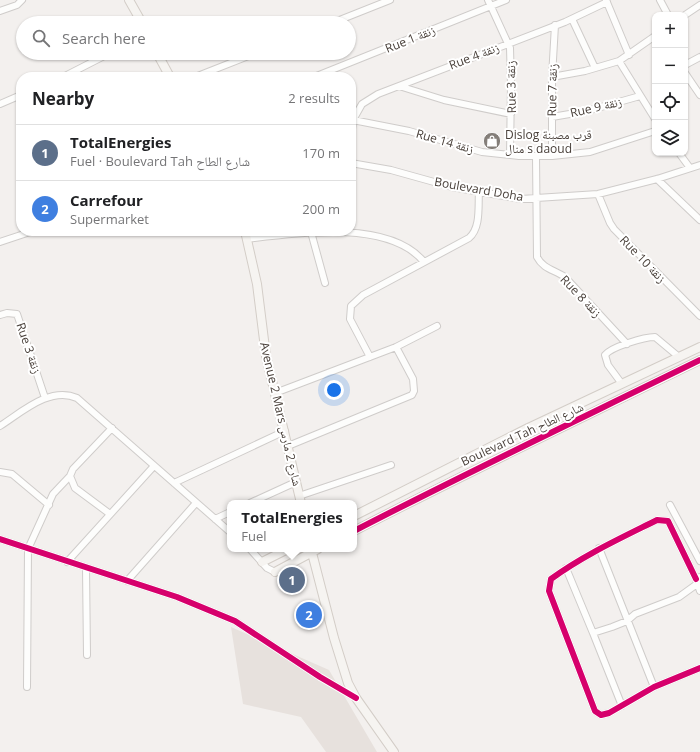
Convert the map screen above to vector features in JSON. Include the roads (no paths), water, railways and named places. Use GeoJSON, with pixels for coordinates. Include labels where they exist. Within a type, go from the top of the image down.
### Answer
{"type":"FeatureCollection","features":[{"type":"Feature","properties":{"kind":"street"},"geometry":{"type":"LineString","coordinates":[[0,11],[17,5],[22,0]]}},
{"type":"Feature","properties":{"kind":"street"},"geometry":{"type":"LineString","coordinates":[[129,0],[138,16]]}},
{"type":"Feature","properties":{"kind":"street"},"geometry":{"type":"LineString","coordinates":[[350,16],[390,0]]}},
{"type":"Feature","properties":{"kind":"street","name":"Rue 1 زنقة"},"geometry":{"type":"LineString","coordinates":[[356,59],[489,3],[506,0]]}},
{"type":"Feature","properties":{"kind":"street"},"geometry":{"type":"LineString","coordinates":[[660,0],[666,12]]}},
{"type":"Feature","properties":{"kind":"street"},"geometry":{"type":"LineString","coordinates":[[606,1],[630,54]]}},
{"type":"Feature","properties":{"kind":"street","name":"Rue 4 زنقة"},"geometry":{"type":"LineString","coordinates":[[356,113],[369,98],[555,26],[606,1]]}},
{"type":"Feature","properties":{"kind":"street","name":"Rue 3 زنقة"},"geometry":{"type":"LineString","coordinates":[[489,3],[508,43],[511,61],[510,155]]}},
{"type":"Feature","properties":{"kind":"street"},"geometry":{"type":"LineString","coordinates":[[688,13],[700,5]]}},
{"type":"Feature","properties":{"kind":"street"},"geometry":{"type":"LineString","coordinates":[[572,19],[595,68]]}},
{"type":"Feature","properties":{"kind":"street","name":"Rue 7 زنقة"},"geometry":{"type":"LineString","coordinates":[[552,156],[552,77],[555,26]]}},
{"type":"Feature","properties":{"kind":"street"},"geometry":{"type":"LineString","coordinates":[[552,77],[595,68],[619,61],[652,38]]}},
{"type":"Feature","properties":{"kind":"street"},"geometry":{"type":"LineString","coordinates":[[688,63],[700,57]]}},
{"type":"Feature","properties":{"kind":"street"},"geometry":{"type":"LineString","coordinates":[[73,72],[96,60]]}},
{"type":"Feature","properties":{"kind":"street"},"geometry":{"type":"LineString","coordinates":[[161,60],[167,72]]}},
{"type":"Feature","properties":{"kind":"street"},"geometry":{"type":"LineString","coordinates":[[208,72],[238,60]]}},
{"type":"Feature","properties":{"kind":"street","name":"Rue 1 زنقة"},"geometry":{"type":"LineString","coordinates":[[326,72],[354,60]]}},
{"type":"Feature","properties":{"kind":"street"},"geometry":{"type":"LineString","coordinates":[[619,61],[652,114]]}},
{"type":"Feature","properties":{"kind":"street"},"geometry":{"type":"LineString","coordinates":[[688,77],[700,95]]}},
{"type":"Feature","properties":{"kind":"street"},"geometry":{"type":"LineString","coordinates":[[399,86],[444,100],[511,114]]}},
{"type":"Feature","properties":{"kind":"street","name":"Rue 9 زنقة"},"geometry":{"type":"LineString","coordinates":[[552,117],[587,111],[640,96]]}},
{"type":"Feature","properties":{"kind":"street"},"geometry":{"type":"LineString","coordinates":[[0,104],[16,97]]}},
{"type":"Feature","properties":{"kind":"street","name":"Rue 14 زنقة"},"geometry":{"type":"LineString","coordinates":[[356,121],[409,131],[475,150],[510,155],[536,156],[552,156],[600,150],[652,132]]}},
{"type":"Feature","properties":{"kind":"street","name":"Rue 8 زنقة"},"geometry":{"type":"LineString","coordinates":[[536,156],[536,255],[538,261],[543,266],[565,277],[627,344]]}},
{"type":"Feature","properties":{"kind":"street"},"geometry":{"type":"LineString","coordinates":[[681,156],[690,168]]}},
{"type":"Feature","properties":{"kind":"street","name":"Boulevard Doha"},"geometry":{"type":"LineString","coordinates":[[356,164],[391,170],[452,187],[521,199],[598,194],[657,179],[700,164]]}},
{"type":"Feature","properties":{"kind":"street"},"geometry":{"type":"LineString","coordinates":[[657,179],[700,220]]}},
{"type":"Feature","properties":{"kind":"street"},"geometry":{"type":"LineString","coordinates":[[370,357],[350,319],[351,306],[363,295],[462,242],[474,234],[479,192]]}},
{"type":"Feature","properties":{"kind":"street","name":"Rue 10 زنقة"},"geometry":{"type":"LineString","coordinates":[[598,194],[614,229],[700,316]]}},
{"type":"Feature","properties":{"kind":"street"},"geometry":{"type":"LineString","coordinates":[[356,234],[396,242],[411,249],[424,262]]}},
{"type":"Feature","properties":{"kind":"street"},"geometry":{"type":"LineString","coordinates":[[0,242],[18,236]]}},
{"type":"Feature","properties":{"kind":"street","name":"Avenue 2 Mars شارع 2 مارس"},"geometry":{"type":"LineString","coordinates":[[246,236],[261,306],[264,344],[300,499]]}},
{"type":"Feature","properties":{"kind":"street"},"geometry":{"type":"LineString","coordinates":[[312,236],[325,282]]}},
{"type":"Feature","properties":{"kind":"street","name":"Rue 3 زنقة"},"geometry":{"type":"LineString","coordinates":[[0,315],[7,313],[17,314],[45,398]]}},
{"type":"Feature","properties":{"kind":"street"},"geometry":{"type":"LineString","coordinates":[[275,393],[396,347],[437,326]]}},
{"type":"Feature","properties":{"kind":"street"},"geometry":{"type":"LineString","coordinates":[[622,384],[608,365],[605,355],[609,351],[627,344],[655,337],[679,357]]}},
{"type":"Feature","properties":{"kind":"street"},"geometry":{"type":"LineString","coordinates":[[288,446],[412,394],[414,391],[413,379],[396,347]]}},
{"type":"Feature","properties":{"kind":"street","name":"Boulevard Tah شارع الطاح"},"geometry":{"type":"LineString","coordinates":[[357,514],[528,428],[700,347]]}},
{"type":"Feature","properties":{"kind":"street"},"geometry":{"type":"LineString","coordinates":[[692,351],[700,360]]}},
{"type":"Feature","properties":{"kind":"street","name":"Boulevard Tah شارع الطاح"},"geometry":{"type":"LineString","coordinates":[[357,529],[467,472],[700,360]]}},
{"type":"Feature","properties":{"kind":"street"},"geometry":{"type":"LineString","coordinates":[[0,426],[45,398],[64,393],[77,398],[227,529]]}},
{"type":"Feature","properties":{"kind":"street"},"geometry":{"type":"LineString","coordinates":[[27,688],[28,549],[53,494],[70,476],[73,469],[112,428]]}},
{"type":"Feature","properties":{"kind":"street"},"geometry":{"type":"LineString","coordinates":[[174,483],[285,431]]}},
{"type":"Feature","properties":{"kind":"street"},"geometry":{"type":"LineString","coordinates":[[300,499],[390,465]]}},
{"type":"Feature","properties":{"kind":"street"},"geometry":{"type":"LineString","coordinates":[[67,562],[154,466]]}},
{"type":"Feature","properties":{"kind":"street"},"geometry":{"type":"LineString","coordinates":[[0,472],[12,474],[49,505]]}},
{"type":"Feature","properties":{"kind":"street"},"geometry":{"type":"LineString","coordinates":[[70,476],[75,488],[110,514]]}},
{"type":"Feature","properties":{"kind":"street"},"geometry":{"type":"LineString","coordinates":[[257,500],[296,482]]}},
{"type":"Feature","properties":{"kind":"street"},"geometry":{"type":"LineString","coordinates":[[127,581],[196,503]]}},
{"type":"Feature","properties":{"kind":"street"},"geometry":{"type":"LineString","coordinates":[[670,505],[700,560]]}},
{"type":"Feature","properties":{"kind":"street"},"geometry":{"type":"LineString","coordinates":[[215,519],[227,513]]}},
{"type":"Feature","properties":{"kind":"street"},"geometry":{"type":"LineString","coordinates":[[593,632],[626,621],[635,614],[679,597],[698,583],[668,521],[657,520],[599,548],[551,579],[549,590],[595,711],[602,714],[609,713],[654,687],[700,668]]}},
{"type":"Feature","properties":{"kind":"street"},"geometry":{"type":"LineString","coordinates":[[0,539],[177,597],[235,621],[320,677],[356,698]]}},
{"type":"Feature","properties":{"kind":"street"},"geometry":{"type":"LineString","coordinates":[[599,548],[626,621],[654,687]]}},
{"type":"Feature","properties":{"kind":"street"},"geometry":{"type":"LineString","coordinates":[[253,552],[262,562],[275,572],[310,552]]}},
{"type":"Feature","properties":{"kind":"street"},"geometry":{"type":"LineString","coordinates":[[262,562],[282,552]]}},
{"type":"Feature","properties":{"kind":"street"},"geometry":{"type":"LineString","coordinates":[[314,552],[334,638],[348,683],[356,698],[394,752]]}},
{"type":"Feature","properties":{"kind":"street"},"geometry":{"type":"LineString","coordinates":[[86,568],[87,655]]}},
{"type":"Feature","properties":{"kind":"street"},"geometry":{"type":"LineString","coordinates":[[566,568],[622,706]]}},
{"type":"Feature","properties":{"kind":"place","name":"Dislog قرب مصبنة منال s daoud"},"geometry":{"type":"Point","coordinates":[492,141]}},
{"type":"Feature","properties":{"kind":"place","name":"TotalEnergies"},"geometry":{"type":"Point","coordinates":[292,580]}},
{"type":"Feature","properties":{"kind":"place","name":"Carrefour"},"geometry":{"type":"Point","coordinates":[309,615]}}]}
